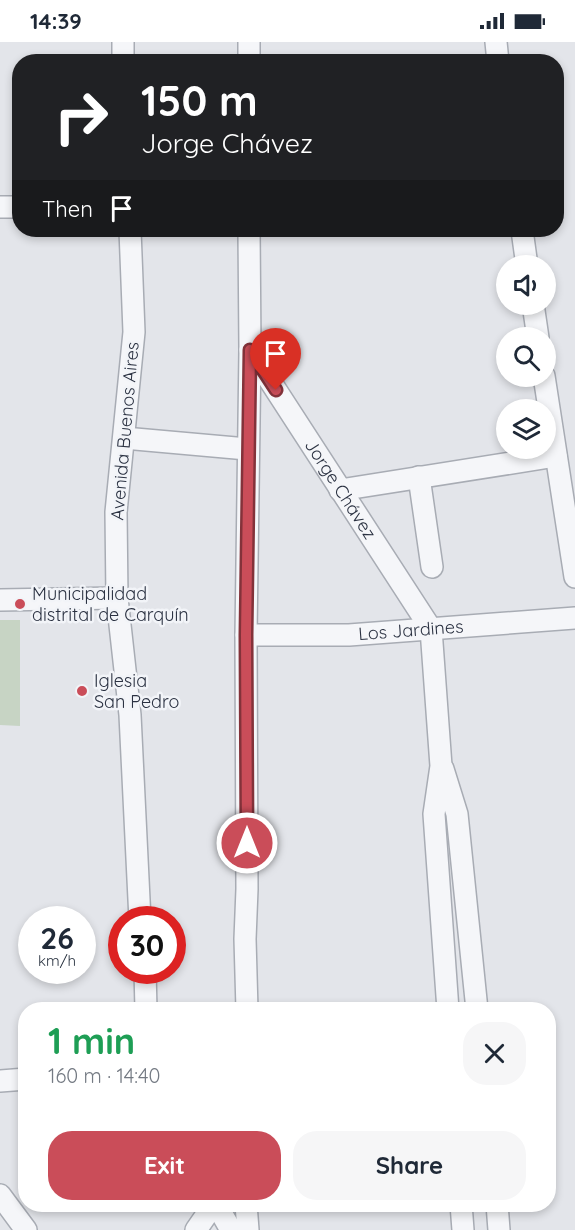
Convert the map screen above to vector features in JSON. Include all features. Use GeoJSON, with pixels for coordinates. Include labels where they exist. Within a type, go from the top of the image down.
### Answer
{"type":"FeatureCollection","features":[{"type":"Feature","properties":{"kind":"street","name":"Avenida Buenos Aires"},"geometry":{"type":"LineString","coordinates":[[130,237],[134,332],[124,438],[118,470],[117,598],[130,715],[139,906]]}},
{"type":"Feature","properties":{"kind":"street"},"geometry":{"type":"LineString","coordinates":[[247,1002],[245,939],[248,889],[246,635],[250,350],[249,237]]}},
{"type":"Feature","properties":{"kind":"street"},"geometry":{"type":"LineString","coordinates":[[523,237],[525,255]]}},
{"type":"Feature","properties":{"kind":"street","name":"Jorge Chávez"},"geometry":{"type":"LineString","coordinates":[[250,350],[431,629]]}},
{"type":"Feature","properties":{"kind":"street"},"geometry":{"type":"LineString","coordinates":[[124,438],[247,448]]}},
{"type":"Feature","properties":{"kind":"street"},"geometry":{"type":"LineString","coordinates":[[556,456],[575,578]]}},
{"type":"Feature","properties":{"kind":"street"},"geometry":{"type":"LineString","coordinates":[[340,490],[536,459]]}},
{"type":"Feature","properties":{"kind":"street"},"geometry":{"type":"LineString","coordinates":[[419,477],[432,567]]}},
{"type":"Feature","properties":{"kind":"street"},"geometry":{"type":"LineString","coordinates":[[0,600],[117,598]]}},
{"type":"Feature","properties":{"kind":"street","name":"Los Jardines"},"geometry":{"type":"LineString","coordinates":[[246,635],[349,635],[575,618]]}},
{"type":"Feature","properties":{"kind":"street"},"geometry":{"type":"LineString","coordinates":[[431,629],[441,766],[434,814],[447,1002]]}},
{"type":"Feature","properties":{"kind":"street"},"geometry":{"type":"LineString","coordinates":[[441,766],[457,814],[476,1002]]}},
{"type":"Feature","properties":{"kind":"street"},"geometry":{"type":"LineString","coordinates":[[145,984],[146,1002]]}},
{"type":"Feature","properties":{"kind":"street"},"geometry":{"type":"LineString","coordinates":[[0,1081],[18,1080]]}},
{"type":"Feature","properties":{"kind":"street"},"geometry":{"type":"LineString","coordinates":[[0,1196],[26,1230]]}},
{"type":"Feature","properties":{"kind":"street"},"geometry":{"type":"LineString","coordinates":[[195,1230],[209,1212]]}},
{"type":"Feature","properties":{"kind":"street"},"geometry":{"type":"LineString","coordinates":[[220,1212],[231,1230]]}},
{"type":"Feature","properties":{"kind":"street"},"geometry":{"type":"LineString","coordinates":[[247,1212],[248,1230]]}},
{"type":"Feature","properties":{"kind":"street"},"geometry":{"type":"LineString","coordinates":[[462,1212],[463,1230]]}},
{"type":"Feature","properties":{"kind":"street"},"geometry":{"type":"LineString","coordinates":[[498,1212],[499,1230]]}},
{"type":"Feature","properties":{"kind":"green space"},"geometry":{"type":"Polygon","coordinates":[[[0,620],[20,620],[20,726],[0,725],[0,620]]]}},
{"type":"Feature","properties":{"kind":"place","name":"Municipalidad distrital de Carquín"},"geometry":{"type":"Point","coordinates":[20,604]}},
{"type":"Feature","properties":{"kind":"place","name":"Iglesia San Pedro"},"geometry":{"type":"Point","coordinates":[82,691]}},
{"type":"Feature","properties":{"kind":"route"},"geometry":{"type":"LineString","coordinates":[[247,843],[247,448],[250,350],[276,390]]}}]}
